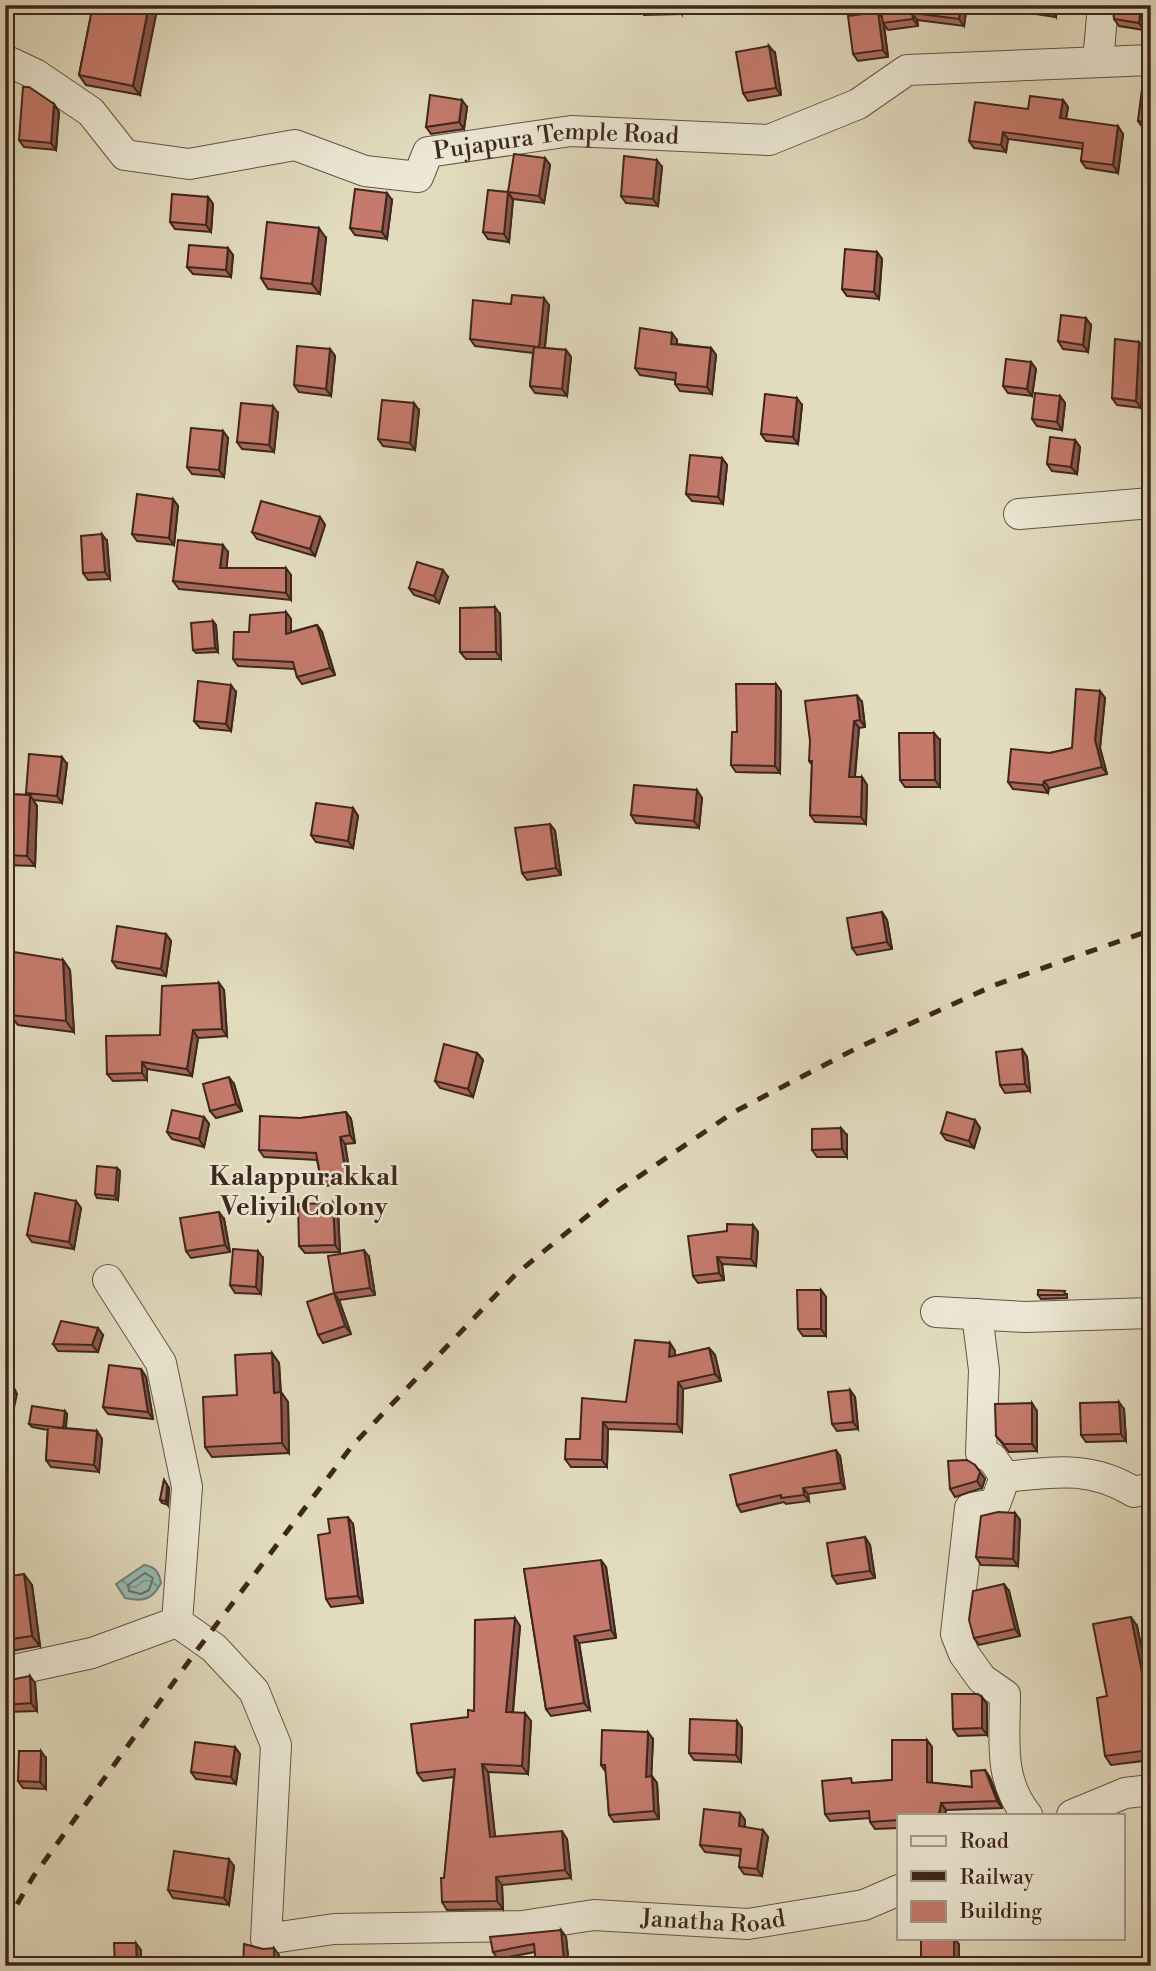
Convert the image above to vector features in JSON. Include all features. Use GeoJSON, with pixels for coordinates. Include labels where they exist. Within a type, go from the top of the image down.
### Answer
{"type":"FeatureCollection","features":[{"type":"Feature","properties":{"kind":"street"},"geometry":{"type":"LineString","coordinates":[[1098,62],[1103,5]]}},
{"type":"Feature","properties":{"kind":"street","name":"Pujapura Temple Road"},"geometry":{"type":"LineString","coordinates":[[5,60],[35,75],[91,112],[125,155],[189,164],[295,145],[365,171],[418,177],[428,152],[571,131],[769,140],[858,104],[907,70],[1151,60]]}},
{"type":"Feature","properties":{"kind":"street"},"geometry":{"type":"LineString","coordinates":[[1019,514],[1151,503]]}},
{"type":"Feature","properties":{"kind":"street"},"geometry":{"type":"LineString","coordinates":[[5,1672],[92,1653],[177,1622],[187,1487],[161,1363],[107,1279]]}},
{"type":"Feature","properties":{"kind":"street"},"geometry":{"type":"LineString","coordinates":[[936,1312],[1025,1317],[1151,1313]]}},
{"type":"Feature","properties":{"kind":"street"},"geometry":{"type":"LineString","coordinates":[[977,1314],[984,1370],[981,1453],[992,1458],[1005,1477]]}},
{"type":"Feature","properties":{"kind":"street"},"geometry":{"type":"LineString","coordinates":[[1005,1477],[1070,1470],[1113,1479],[1134,1492],[1151,1488]]}},
{"type":"Feature","properties":{"kind":"street"},"geometry":{"type":"LineString","coordinates":[[1005,1477],[995,1504],[970,1508],[956,1634],[964,1654],[982,1679],[1005,1695],[1004,1763],[1013,1798],[1026,1814]]}},
{"type":"Feature","properties":{"kind":"street","name":"Janatha Road"},"geometry":{"type":"LineString","coordinates":[[177,1622],[214,1648],[254,1691],[276,1745],[266,1939],[334,1929],[522,1926],[594,1915],[748,1924],[864,1905],[897,1891]]}},
{"type":"Feature","properties":{"kind":"street"},"geometry":{"type":"LineString","coordinates":[[1074,1814],[1125,1793],[1151,1790]]}},
{"type":"Feature","properties":{"kind":"water"},"geometry":{"type":"Polygon","coordinates":[[[144,1565],[156,1571],[161,1583],[147,1598],[125,1598],[116,1584],[144,1565]]]}},
{"type":"Feature","properties":{"kind":"building"},"geometry":{"type":"Polygon","coordinates":[[[93,5],[149,5],[133,86],[79,75],[93,5]]]}},
{"type":"Feature","properties":{"kind":"building"},"geometry":{"type":"Polygon","coordinates":[[[677,5],[677,7],[639,7],[677,5]]]}},
{"type":"Feature","properties":{"kind":"building"},"geometry":{"type":"Polygon","coordinates":[[[880,5],[961,5],[959,19],[912,13],[913,19],[883,23],[880,5]]]}},
{"type":"Feature","properties":{"kind":"building"},"geometry":{"type":"Polygon","coordinates":[[[1020,5],[1051,5],[1051,9],[1020,5]]]}},
{"type":"Feature","properties":{"kind":"building"},"geometry":{"type":"Polygon","coordinates":[[[1113,5],[1141,5],[1139,23],[1114,19],[1113,5]]]}},
{"type":"Feature","properties":{"kind":"building"},"geometry":{"type":"Polygon","coordinates":[[[878,12],[883,50],[853,54],[848,16],[878,12]]]}},
{"type":"Feature","properties":{"kind":"building"},"geometry":{"type":"Polygon","coordinates":[[[769,46],[776,88],[743,93],[736,52],[769,46]]]}},
{"type":"Feature","properties":{"kind":"building"},"geometry":{"type":"Polygon","coordinates":[[[1143,81],[1151,82],[1151,122],[1138,121],[1143,81]]]}},
{"type":"Feature","properties":{"kind":"building"},"geometry":{"type":"Polygon","coordinates":[[[23,87],[29,87],[54,104],[51,143],[19,140],[23,87]]]}},
{"type":"Feature","properties":{"kind":"building"},"geometry":{"type":"Polygon","coordinates":[[[430,95],[462,100],[459,122],[426,127],[430,95]]]}},
{"type":"Feature","properties":{"kind":"building"},"geometry":{"type":"Polygon","coordinates":[[[1030,96],[1063,100],[1060,118],[1118,126],[1113,165],[1081,161],[1083,143],[1003,132],[1001,145],[969,141],[975,102],[1028,109],[1030,96]]]}},
{"type":"Feature","properties":{"kind":"building"},"geometry":{"type":"Polygon","coordinates":[[[514,154],[545,158],[539,196],[508,192],[514,154]]]}},
{"type":"Feature","properties":{"kind":"building"},"geometry":{"type":"Polygon","coordinates":[[[624,156],[657,160],[653,199],[621,196],[624,156]]]}},
{"type":"Feature","properties":{"kind":"building"},"geometry":{"type":"Polygon","coordinates":[[[355,189],[387,193],[382,232],[350,228],[355,189]]]}},
{"type":"Feature","properties":{"kind":"building"},"geometry":{"type":"Polygon","coordinates":[[[488,190],[508,192],[504,234],[483,232],[488,190]]]}},
{"type":"Feature","properties":{"kind":"building"},"geometry":{"type":"Polygon","coordinates":[[[172,194],[208,197],[206,225],[170,222],[172,194]]]}},
{"type":"Feature","properties":{"kind":"building"},"geometry":{"type":"Polygon","coordinates":[[[267,222],[319,228],[312,284],[261,278],[267,222]]]}},
{"type":"Feature","properties":{"kind":"building"},"geometry":{"type":"Polygon","coordinates":[[[189,245],[228,248],[226,270],[187,267],[189,245]]]}},
{"type":"Feature","properties":{"kind":"building"},"geometry":{"type":"Polygon","coordinates":[[[845,249],[877,252],[874,292],[842,289],[845,249]]]}},
{"type":"Feature","properties":{"kind":"building"},"geometry":{"type":"Polygon","coordinates":[[[1151,267],[1151,294],[1147,293],[1151,267]]]}},
{"type":"Feature","properties":{"kind":"building"},"geometry":{"type":"Polygon","coordinates":[[[512,295],[544,298],[539,347],[470,339],[473,300],[511,304],[512,295]]]}},
{"type":"Feature","properties":{"kind":"building"},"geometry":{"type":"Polygon","coordinates":[[[1061,315],[1086,318],[1083,345],[1058,341],[1061,315]]]}},
{"type":"Feature","properties":{"kind":"building"},"geometry":{"type":"Polygon","coordinates":[[[640,328],[672,333],[671,344],[711,348],[707,387],[675,384],[676,373],[635,368],[640,328]]]}},
{"type":"Feature","properties":{"kind":"building"},"geometry":{"type":"Polygon","coordinates":[[[1115,339],[1139,342],[1136,401],[1112,398],[1115,339]]]}},
{"type":"Feature","properties":{"kind":"building"},"geometry":{"type":"Polygon","coordinates":[[[297,346],[330,349],[326,389],[294,385],[297,346]]]}},
{"type":"Feature","properties":{"kind":"building"},"geometry":{"type":"Polygon","coordinates":[[[534,347],[566,350],[562,389],[530,386],[534,347]]]}},
{"type":"Feature","properties":{"kind":"building"},"geometry":{"type":"Polygon","coordinates":[[[1006,359],[1031,362],[1027,389],[1003,386],[1006,359]]]}},
{"type":"Feature","properties":{"kind":"building"},"geometry":{"type":"Polygon","coordinates":[[[1035,393],[1060,396],[1057,422],[1032,419],[1035,393]]]}},
{"type":"Feature","properties":{"kind":"building"},"geometry":{"type":"Polygon","coordinates":[[[765,394],[797,398],[793,437],[761,434],[765,394]]]}},
{"type":"Feature","properties":{"kind":"building"},"geometry":{"type":"Polygon","coordinates":[[[382,400],[414,403],[410,443],[378,439],[382,400]]]}},
{"type":"Feature","properties":{"kind":"building"},"geometry":{"type":"Polygon","coordinates":[[[241,403],[273,406],[269,445],[237,442],[241,403]]]}},
{"type":"Feature","properties":{"kind":"building"},"geometry":{"type":"Polygon","coordinates":[[[191,428],[223,431],[219,470],[187,467],[191,428]]]}},
{"type":"Feature","properties":{"kind":"building"},"geometry":{"type":"Polygon","coordinates":[[[1050,437],[1075,440],[1071,467],[1047,464],[1050,437]]]}},
{"type":"Feature","properties":{"kind":"building"},"geometry":{"type":"Polygon","coordinates":[[[690,455],[722,458],[718,497],[686,494],[690,455]]]}},
{"type":"Feature","properties":{"kind":"building"},"geometry":{"type":"Polygon","coordinates":[[[137,494],[173,499],[169,538],[132,534],[137,494]]]}},
{"type":"Feature","properties":{"kind":"building"},"geometry":{"type":"Polygon","coordinates":[[[261,501],[320,517],[310,549],[252,532],[261,501]]]}},
{"type":"Feature","properties":{"kind":"building"},"geometry":{"type":"Polygon","coordinates":[[[102,534],[105,572],[83,573],[81,536],[102,534]]]}},
{"type":"Feature","properties":{"kind":"building"},"geometry":{"type":"Polygon","coordinates":[[[178,540],[223,545],[220,568],[286,568],[286,593],[173,581],[178,540]]]}},
{"type":"Feature","properties":{"kind":"building"},"geometry":{"type":"Polygon","coordinates":[[[417,562],[443,570],[434,596],[409,588],[417,562]]]}},
{"type":"Feature","properties":{"kind":"building"},"geometry":{"type":"Polygon","coordinates":[[[495,607],[496,652],[460,652],[460,608],[495,607]]]}},
{"type":"Feature","properties":{"kind":"building"},"geometry":{"type":"Polygon","coordinates":[[[286,612],[286,634],[317,625],[330,668],[297,677],[293,662],[233,659],[234,632],[249,632],[250,615],[286,612]]]}},
{"type":"Feature","properties":{"kind":"building"},"geometry":{"type":"Polygon","coordinates":[[[213,621],[215,648],[193,650],[191,623],[213,621]]]}},
{"type":"Feature","properties":{"kind":"building"},"geometry":{"type":"Polygon","coordinates":[[[198,681],[231,685],[226,724],[194,721],[198,681]]]}},
{"type":"Feature","properties":{"kind":"building"},"geometry":{"type":"Polygon","coordinates":[[[736,684],[776,684],[775,766],[731,765],[732,732],[737,732],[736,684]]]}},
{"type":"Feature","properties":{"kind":"building"},"geometry":{"type":"Polygon","coordinates":[[[1076,689],[1100,691],[1095,740],[1102,767],[1044,781],[1043,785],[1008,782],[1011,749],[1050,753],[1072,748],[1076,689]]]}},
{"type":"Feature","properties":{"kind":"building"},"geometry":{"type":"Polygon","coordinates":[[[857,695],[860,720],[854,721],[849,777],[862,777],[861,817],[810,815],[812,761],[809,761],[810,741],[805,701],[857,695]]]}},
{"type":"Feature","properties":{"kind":"building"},"geometry":{"type":"Polygon","coordinates":[[[899,733],[934,733],[935,780],[900,780],[899,733]]]}},
{"type":"Feature","properties":{"kind":"building"},"geometry":{"type":"Polygon","coordinates":[[[29,754],[62,757],[57,796],[26,793],[29,754]]]}},
{"type":"Feature","properties":{"kind":"building"},"geometry":{"type":"Polygon","coordinates":[[[634,785],[697,790],[694,821],[631,815],[634,785]]]}},
{"type":"Feature","properties":{"kind":"building"},"geometry":{"type":"Polygon","coordinates":[[[5,794],[30,795],[27,856],[5,855],[5,794]]]}},
{"type":"Feature","properties":{"kind":"building"},"geometry":{"type":"Polygon","coordinates":[[[316,803],[353,808],[348,841],[311,835],[316,803]]]}},
{"type":"Feature","properties":{"kind":"building"},"geometry":{"type":"Polygon","coordinates":[[[550,824],[556,868],[522,873],[515,828],[550,824]]]}},
{"type":"Feature","properties":{"kind":"building"},"geometry":{"type":"Polygon","coordinates":[[[882,912],[887,942],[852,948],[847,918],[882,912]]]}},
{"type":"Feature","properties":{"kind":"building"},"geometry":{"type":"Polygon","coordinates":[[[117,926],[166,934],[161,969],[112,961],[117,926]]]}},
{"type":"Feature","properties":{"kind":"building"},"geometry":{"type":"Polygon","coordinates":[[[14,952],[63,960],[66,1021],[10,1015],[14,952]]]}},
{"type":"Feature","properties":{"kind":"building"},"geometry":{"type":"Polygon","coordinates":[[[219,983],[222,1029],[193,1030],[187,1069],[142,1062],[142,1073],[107,1074],[106,1036],[160,1035],[162,986],[219,983]]]}},
{"type":"Feature","properties":{"kind":"building"},"geometry":{"type":"Polygon","coordinates":[[[444,1044],[477,1053],[468,1089],[435,1081],[444,1044]]]}},
{"type":"Feature","properties":{"kind":"building"},"geometry":{"type":"Polygon","coordinates":[[[1022,1049],[1025,1084],[1000,1085],[996,1052],[1022,1049]]]}},
{"type":"Feature","properties":{"kind":"building"},"geometry":{"type":"Polygon","coordinates":[[[229,1077],[236,1104],[210,1111],[203,1084],[229,1077]]]}},
{"type":"Feature","properties":{"kind":"building"},"geometry":{"type":"Polygon","coordinates":[[[172,1110],[204,1117],[199,1139],[167,1132],[172,1110]]]}},
{"type":"Feature","properties":{"kind":"building"},"geometry":{"type":"Polygon","coordinates":[[[5,1112],[8,1112],[8,1136],[5,1136],[5,1112]]]}},
{"type":"Feature","properties":{"kind":"building"},"geometry":{"type":"Polygon","coordinates":[[[346,1112],[350,1135],[340,1137],[346,1175],[321,1179],[316,1153],[259,1150],[260,1116],[301,1118],[346,1112]]]}},
{"type":"Feature","properties":{"kind":"building"},"geometry":{"type":"Polygon","coordinates":[[[947,1112],[975,1120],[969,1141],[941,1133],[947,1112]]]}},
{"type":"Feature","properties":{"kind":"building"},"geometry":{"type":"Polygon","coordinates":[[[841,1128],[842,1149],[812,1150],[812,1129],[841,1128]]]}},
{"type":"Feature","properties":{"kind":"building"},"geometry":{"type":"Polygon","coordinates":[[[97,1166],[117,1168],[115,1196],[95,1194],[97,1166]]]}},
{"type":"Feature","properties":{"kind":"building"},"geometry":{"type":"Polygon","coordinates":[[[35,1193],[76,1201],[69,1242],[27,1235],[35,1193]]]}},
{"type":"Feature","properties":{"kind":"building"},"geometry":{"type":"Polygon","coordinates":[[[333,1203],[335,1245],[299,1246],[298,1204],[333,1203]]]}},
{"type":"Feature","properties":{"kind":"building"},"geometry":{"type":"Polygon","coordinates":[[[219,1212],[225,1245],[186,1251],[180,1218],[219,1212]]]}},
{"type":"Feature","properties":{"kind":"building"},"geometry":{"type":"Polygon","coordinates":[[[727,1224],[753,1225],[751,1259],[717,1257],[719,1273],[693,1276],[688,1236],[727,1231],[727,1224]]]}},
{"type":"Feature","properties":{"kind":"building"},"geometry":{"type":"Polygon","coordinates":[[[233,1249],[258,1251],[256,1287],[230,1285],[233,1249]]]}},
{"type":"Feature","properties":{"kind":"building"},"geometry":{"type":"Polygon","coordinates":[[[364,1250],[370,1288],[334,1293],[328,1256],[364,1250]]]}},
{"type":"Feature","properties":{"kind":"building"},"geometry":{"type":"Polygon","coordinates":[[[797,1290],[821,1290],[821,1329],[798,1329],[797,1290]]]}},
{"type":"Feature","properties":{"kind":"building"},"geometry":{"type":"Polygon","coordinates":[[[1038,1290],[1065,1291],[1064,1295],[1038,1295],[1038,1290]]]}},
{"type":"Feature","properties":{"kind":"building"},"geometry":{"type":"Polygon","coordinates":[[[334,1293],[345,1326],[318,1335],[307,1302],[334,1293]]]}},
{"type":"Feature","properties":{"kind":"building"},"geometry":{"type":"Polygon","coordinates":[[[61,1321],[98,1328],[92,1345],[53,1344],[61,1321]]]}},
{"type":"Feature","properties":{"kind":"building"},"geometry":{"type":"Polygon","coordinates":[[[635,1340],[670,1343],[669,1357],[709,1348],[715,1374],[678,1382],[677,1424],[603,1422],[602,1460],[565,1459],[566,1439],[580,1439],[582,1398],[626,1402],[635,1340]]]}},
{"type":"Feature","properties":{"kind":"building"},"geometry":{"type":"Polygon","coordinates":[[[272,1353],[274,1393],[281,1392],[282,1443],[205,1447],[203,1397],[237,1395],[235,1355],[272,1353]]]}},
{"type":"Feature","properties":{"kind":"building"},"geometry":{"type":"Polygon","coordinates":[[[109,1365],[141,1369],[148,1412],[103,1407],[109,1365]]]}},
{"type":"Feature","properties":{"kind":"building"},"geometry":{"type":"Polygon","coordinates":[[[5,1388],[15,1390],[9,1414],[5,1413],[5,1388]]]}},
{"type":"Feature","properties":{"kind":"building"},"geometry":{"type":"Polygon","coordinates":[[[850,1390],[853,1422],[832,1424],[828,1392],[850,1390]]]}},
{"type":"Feature","properties":{"kind":"building"},"geometry":{"type":"Polygon","coordinates":[[[1119,1402],[1121,1434],[1081,1435],[1080,1403],[1119,1402]]]}},
{"type":"Feature","properties":{"kind":"building"},"geometry":{"type":"Polygon","coordinates":[[[1032,1403],[1032,1444],[1004,1444],[996,1436],[995,1404],[1032,1403]]]}},
{"type":"Feature","properties":{"kind":"building"},"geometry":{"type":"Polygon","coordinates":[[[32,1406],[65,1411],[63,1428],[29,1424],[32,1406]]]}},
{"type":"Feature","properties":{"kind":"building"},"geometry":{"type":"Polygon","coordinates":[[[48,1427],[97,1431],[94,1465],[46,1460],[48,1427]]]}},
{"type":"Feature","properties":{"kind":"building"},"geometry":{"type":"Polygon","coordinates":[[[836,1450],[841,1483],[803,1488],[804,1495],[781,1498],[781,1495],[737,1505],[730,1475],[836,1450]]]}},
{"type":"Feature","properties":{"kind":"building"},"geometry":{"type":"Polygon","coordinates":[[[967,1460],[980,1472],[977,1481],[950,1489],[948,1461],[967,1460]]]}},
{"type":"Feature","properties":{"kind":"building"},"geometry":{"type":"Polygon","coordinates":[[[164,1480],[167,1485],[166,1501],[160,1500],[164,1480]]]}},
{"type":"Feature","properties":{"kind":"building"},"geometry":{"type":"Polygon","coordinates":[[[998,1512],[1015,1513],[1013,1559],[976,1557],[981,1516],[998,1512]]]}},
{"type":"Feature","properties":{"kind":"building"},"geometry":{"type":"Polygon","coordinates":[[[348,1517],[358,1596],[326,1599],[318,1535],[330,1533],[328,1519],[348,1517]]]}},
{"type":"Feature","properties":{"kind":"building"},"geometry":{"type":"Polygon","coordinates":[[[865,1537],[870,1571],[832,1576],[827,1543],[865,1537]]]}},
{"type":"Feature","properties":{"kind":"building"},"geometry":{"type":"Polygon","coordinates":[[[601,1560],[611,1630],[574,1636],[584,1703],[546,1709],[524,1569],[601,1560]]]}},
{"type":"Feature","properties":{"kind":"building"},"geometry":{"type":"Polygon","coordinates":[[[24,1574],[32,1636],[5,1640],[5,1577],[24,1574]]]}},
{"type":"Feature","properties":{"kind":"building"},"geometry":{"type":"Polygon","coordinates":[[[1004,1584],[1015,1629],[974,1638],[969,1620],[973,1591],[1004,1584]]]}},
{"type":"Feature","properties":{"kind":"building"},"geometry":{"type":"Polygon","coordinates":[[[1131,1617],[1146,1692],[1151,1692],[1151,1729],[1147,1729],[1150,1750],[1105,1756],[1097,1698],[1107,1696],[1093,1624],[1131,1617]]]}},
{"type":"Feature","properties":{"kind":"building"},"geometry":{"type":"Polygon","coordinates":[[[515,1618],[506,1712],[525,1713],[522,1766],[482,1764],[490,1837],[562,1831],[565,1870],[496,1877],[497,1901],[442,1902],[441,1878],[444,1878],[455,1769],[417,1773],[411,1724],[468,1717],[468,1710],[474,1711],[475,1620],[515,1618]]]}},
{"type":"Feature","properties":{"kind":"building"},"geometry":{"type":"Polygon","coordinates":[[[30,1676],[31,1703],[5,1705],[5,1681],[30,1676]]]}},
{"type":"Feature","properties":{"kind":"building"},"geometry":{"type":"Polygon","coordinates":[[[952,1694],[978,1694],[982,1697],[982,1728],[953,1729],[952,1694]]]}},
{"type":"Feature","properties":{"kind":"building"},"geometry":{"type":"Polygon","coordinates":[[[690,1719],[737,1721],[736,1755],[689,1753],[690,1719]]]}},
{"type":"Feature","properties":{"kind":"building"},"geometry":{"type":"Polygon","coordinates":[[[602,1730],[648,1732],[646,1777],[652,1776],[654,1811],[609,1815],[605,1765],[601,1765],[602,1730]]]}},
{"type":"Feature","properties":{"kind":"building"},"geometry":{"type":"Polygon","coordinates":[[[892,1740],[927,1740],[927,1782],[972,1787],[971,1771],[985,1770],[997,1801],[941,1803],[939,1814],[897,1814],[897,1820],[870,1822],[869,1811],[825,1814],[822,1781],[851,1778],[852,1783],[892,1780],[892,1740]]]}},
{"type":"Feature","properties":{"kind":"building"},"geometry":{"type":"Polygon","coordinates":[[[195,1742],[235,1747],[231,1777],[191,1772],[195,1742]]]}},
{"type":"Feature","properties":{"kind":"building"},"geometry":{"type":"Polygon","coordinates":[[[19,1751],[41,1751],[40,1782],[18,1781],[19,1751]]]}},
{"type":"Feature","properties":{"kind":"building"},"geometry":{"type":"Polygon","coordinates":[[[704,1809],[740,1813],[739,1826],[763,1830],[757,1869],[739,1867],[741,1849],[700,1845],[704,1809]]]}},
{"type":"Feature","properties":{"kind":"building"},"geometry":{"type":"Polygon","coordinates":[[[174,1851],[229,1859],[224,1898],[168,1890],[174,1851]]]}},
{"type":"Feature","properties":{"kind":"building"},"geometry":{"type":"Polygon","coordinates":[[[561,1930],[564,1961],[536,1963],[534,1944],[493,1952],[490,1937],[561,1930]]]}},
{"type":"Feature","properties":{"kind":"building"},"geometry":{"type":"Polygon","coordinates":[[[921,1940],[954,1940],[954,1966],[921,1966],[921,1940]]]}},
{"type":"Feature","properties":{"kind":"building"},"geometry":{"type":"Polygon","coordinates":[[[114,1943],[136,1943],[137,1966],[115,1966],[114,1943]]]}},
{"type":"Feature","properties":{"kind":"building"},"geometry":{"type":"Polygon","coordinates":[[[244,1944],[263,1949],[274,1948],[274,1966],[243,1966],[244,1944]]]}},
{"type":"Feature","properties":{"kind":"railway"},"geometry":{"type":"LineString","coordinates":[[5,1925],[33,1877],[197,1650],[352,1446],[516,1274],[619,1190],[734,1112],[857,1048],[995,985],[1151,930]]}},
{"type":"Feature","properties":{"kind":"district","name":"Kalappurakkal Veliyil Colony"},"geometry":{"type":"Point","coordinates":[304,1191]}}]}
